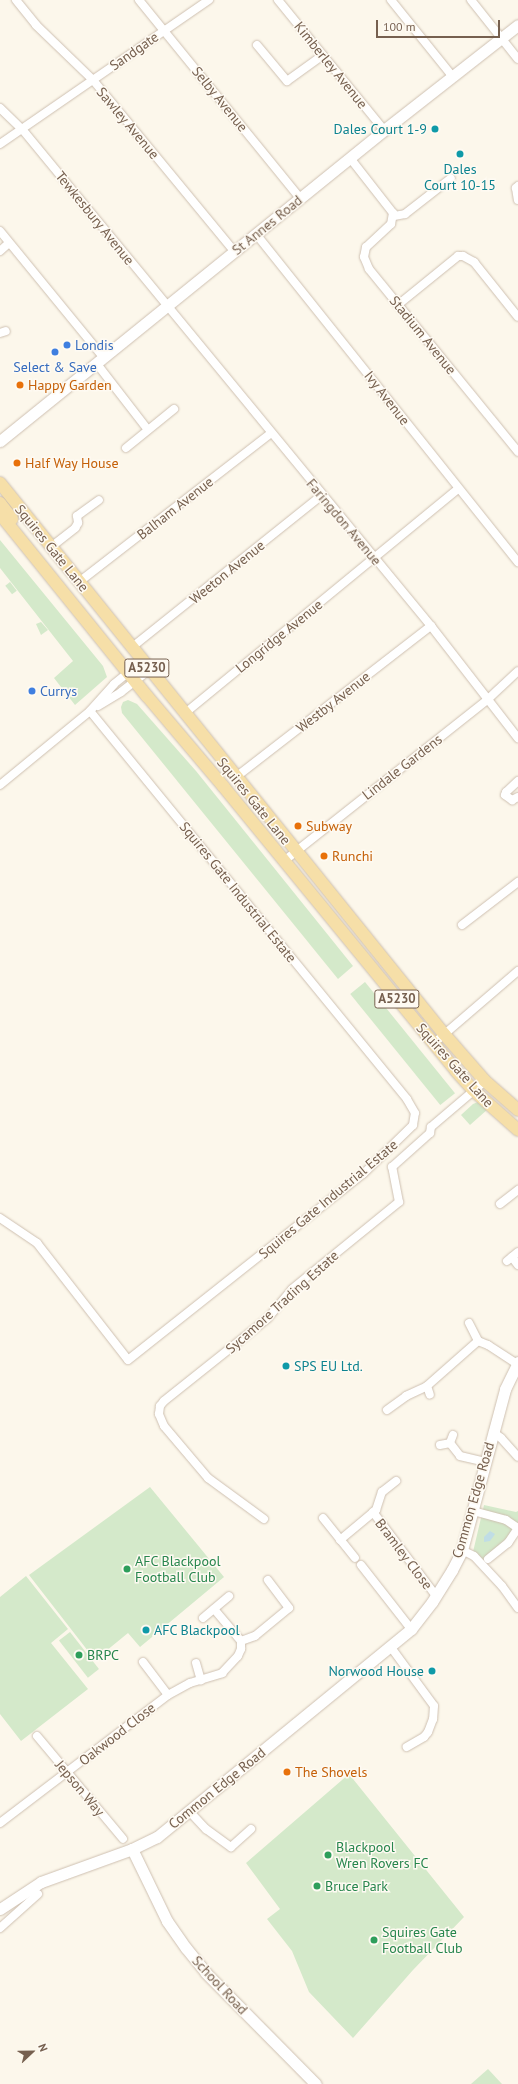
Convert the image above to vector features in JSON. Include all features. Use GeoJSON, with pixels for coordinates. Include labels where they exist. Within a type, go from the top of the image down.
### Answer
{"type":"FeatureCollection","features":[{"type":"Feature","properties":{"kind":"main road","name":"Squires Gate Lane"},"geometry":{"type":"LineString","coordinates":[[0,483],[145,666],[444,1034],[485,1080],[518,1110]]}},
{"type":"Feature","properties":{"kind":"main road"},"geometry":{"type":"LineString","coordinates":[[0,503],[40,552],[72,605]]}},
{"type":"Feature","properties":{"kind":"main road","name":"Squires Gate Lane"},"geometry":{"type":"LineString","coordinates":[[0,514],[72,605],[433,1044],[473,1090],[518,1130]]}},
{"type":"Feature","properties":{"kind":"street","name":"Sawley Avenue"},"geometry":{"type":"LineString","coordinates":[[16,0],[40,28],[93,80],[234,251]]}},
{"type":"Feature","properties":{"kind":"street","name":"Selby Avenue"},"geometry":{"type":"LineString","coordinates":[[139,0],[300,198]]}},
{"type":"Feature","properties":{"kind":"street","name":"Sandgate"},"geometry":{"type":"LineString","coordinates":[[0,144],[209,0]]}},
{"type":"Feature","properties":{"kind":"street","name":"Kimberley Avenue"},"geometry":{"type":"LineString","coordinates":[[278,0],[384,130]]}},
{"type":"Feature","properties":{"kind":"street"},"geometry":{"type":"LineString","coordinates":[[391,0],[452,76]]}},
{"type":"Feature","properties":{"kind":"street"},"geometry":{"type":"LineString","coordinates":[[471,0],[518,59]]}},
{"type":"Feature","properties":{"kind":"street","name":"St Annes Road"},"geometry":{"type":"LineString","coordinates":[[0,441],[384,130],[518,24]]}},
{"type":"Feature","properties":{"kind":"street"},"geometry":{"type":"LineString","coordinates":[[257,45],[287,81],[323,54]]}},
{"type":"Feature","properties":{"kind":"street","name":"Tewkesbury Avenue"},"geometry":{"type":"LineString","coordinates":[[0,108],[22,129],[167,307]]}},
{"type":"Feature","properties":{"kind":"street"},"geometry":{"type":"LineString","coordinates":[[350,158],[392,210],[394,216],[405,214],[451,178]]}},
{"type":"Feature","properties":{"kind":"street"},"geometry":{"type":"LineString","coordinates":[[518,186],[516,188],[518,200]]}},
{"type":"Feature","properties":{"kind":"street","name":"Stadium Avenue"},"geometry":{"type":"LineString","coordinates":[[394,216],[391,224],[367,245],[364,257],[373,275],[399,304],[518,452]]}},
{"type":"Feature","properties":{"kind":"street"},"geometry":{"type":"LineString","coordinates":[[0,231],[100,361],[148,430]]}},
{"type":"Feature","properties":{"kind":"street","name":"Ivy Avenue"},"geometry":{"type":"LineString","coordinates":[[256,234],[458,489],[518,562]]}},
{"type":"Feature","properties":{"kind":"street"},"geometry":{"type":"LineString","coordinates":[[0,251],[9,243]]}},
{"type":"Feature","properties":{"kind":"street"},"geometry":{"type":"LineString","coordinates":[[399,304],[458,256],[463,256],[474,262],[518,317]]}},
{"type":"Feature","properties":{"kind":"street","name":"Faringdon Avenue"},"geometry":{"type":"LineString","coordinates":[[167,307],[431,626],[518,738]]}},
{"type":"Feature","properties":{"kind":"street"},"geometry":{"type":"LineString","coordinates":[[126,448],[174,409]]}},
{"type":"Feature","properties":{"kind":"street","name":"St Annes Road"},"geometry":{"type":"LineString","coordinates":[[0,435],[16,427]]}},
{"type":"Feature","properties":{"kind":"street","name":"Balham Avenue"},"geometry":{"type":"LineString","coordinates":[[79,582],[271,433]]}},
{"type":"Feature","properties":{"kind":"street","name":"Longridge Avenue"},"geometry":{"type":"LineString","coordinates":[[184,714],[375,559],[458,489]]}},
{"type":"Feature","properties":{"kind":"street","name":"Weeton Avenue"},"geometry":{"type":"LineString","coordinates":[[131,648],[322,496]]}},
{"type":"Feature","properties":{"kind":"street"},"geometry":{"type":"LineString","coordinates":[[51,547],[75,528],[78,523],[77,516],[99,500]]}},
{"type":"Feature","properties":{"kind":"street","name":"Westby Avenue"},"geometry":{"type":"LineString","coordinates":[[236,777],[431,626]]}},
{"type":"Feature","properties":{"kind":"street"},"geometry":{"type":"LineString","coordinates":[[0,785],[145,666]]}},
{"type":"Feature","properties":{"kind":"street","name":"Lindale Gardens"},"geometry":{"type":"LineString","coordinates":[[284,861],[487,700],[518,671]]}},
{"type":"Feature","properties":{"kind":"street","name":"Squires Gate Industrial Estate"},"geometry":{"type":"LineString","coordinates":[[0,1218],[37,1243],[128,1360],[363,1174],[413,1125],[415,1113],[407,1098],[90,711]]}},
{"type":"Feature","properties":{"kind":"street"},"geometry":{"type":"LineString","coordinates":[[518,781],[506,792],[505,795],[510,800],[518,796]]}},
{"type":"Feature","properties":{"kind":"street"},"geometry":{"type":"LineString","coordinates":[[462,925],[518,882]]}},
{"type":"Feature","properties":{"kind":"street"},"geometry":{"type":"LineString","coordinates":[[433,1044],[518,971]]}},
{"type":"Feature","properties":{"kind":"street"},"geometry":{"type":"LineString","coordinates":[[473,1090],[485,1080]]}},
{"type":"Feature","properties":{"kind":"street","name":"Sycamore Trading Estate"},"geometry":{"type":"LineString","coordinates":[[264,1519],[208,1478],[164,1426],[159,1416],[160,1406],[164,1401],[268,1318],[292,1289],[399,1202],[392,1167],[430,1133],[431,1127],[473,1090]]}},
{"type":"Feature","properties":{"kind":"street"},"geometry":{"type":"LineString","coordinates":[[500,1204],[518,1190]]}},
{"type":"Feature","properties":{"kind":"street"},"geometry":{"type":"LineString","coordinates":[[512,1257],[518,1265]]}},
{"type":"Feature","properties":{"kind":"street"},"geometry":{"type":"LineString","coordinates":[[469,1323],[478,1341],[488,1345],[518,1363]]}},
{"type":"Feature","properties":{"kind":"street"},"geometry":{"type":"LineString","coordinates":[[387,1410],[406,1396],[427,1386],[478,1341]]}},
{"type":"Feature","properties":{"kind":"street","name":"Common Edge Road"},"geometry":{"type":"LineString","coordinates":[[0,1909],[41,1882],[117,1855],[157,1837],[411,1629],[436,1596],[462,1550],[505,1388],[518,1363]]}},
{"type":"Feature","properties":{"kind":"street"},"geometry":{"type":"LineString","coordinates":[[427,1386],[430,1395]]}},
{"type":"Feature","properties":{"kind":"street"},"geometry":{"type":"LineString","coordinates":[[493,1432],[501,1438],[518,1457]]}},
{"type":"Feature","properties":{"kind":"street"},"geometry":{"type":"LineString","coordinates":[[440,1445],[452,1439],[460,1456],[486,1462]]}},
{"type":"Feature","properties":{"kind":"street","name":"Bramley Close"},"geometry":{"type":"LineString","coordinates":[[340,1540],[373,1512],[382,1492],[396,1481]]}},
{"type":"Feature","properties":{"kind":"street"},"geometry":{"type":"LineString","coordinates":[[472,1511],[506,1520],[518,1528],[508,1543],[488,1558]]}},
{"type":"Feature","properties":{"kind":"street","name":"Bramley Close"},"geometry":{"type":"LineString","coordinates":[[373,1512],[436,1596]]}},
{"type":"Feature","properties":{"kind":"street"},"geometry":{"type":"LineString","coordinates":[[323,1518],[355,1558]]}},
{"type":"Feature","properties":{"kind":"street"},"geometry":{"type":"LineString","coordinates":[[462,1550],[474,1556],[502,1586],[518,1608]]}},
{"type":"Feature","properties":{"kind":"street"},"geometry":{"type":"LineString","coordinates":[[361,1565],[411,1629]]}},
{"type":"Feature","properties":{"kind":"street"},"geometry":{"type":"LineString","coordinates":[[214,1609],[241,1641],[255,1636],[289,1608],[268,1580]]}},
{"type":"Feature","properties":{"kind":"street"},"geometry":{"type":"LineString","coordinates":[[203,1618],[229,1596]]}},
{"type":"Feature","properties":{"kind":"street","name":"Oakwood Close"},"geometry":{"type":"LineString","coordinates":[[0,1823],[67,1774],[168,1695],[180,1687],[222,1673],[241,1649],[241,1641]]}},
{"type":"Feature","properties":{"kind":"street"},"geometry":{"type":"LineString","coordinates":[[390,1646],[434,1706],[433,1719],[428,1732],[424,1737],[407,1747]]}},
{"type":"Feature","properties":{"kind":"street","name":"Oakwood Close"},"geometry":{"type":"LineString","coordinates":[[143,1662],[168,1695]]}},
{"type":"Feature","properties":{"kind":"street"},"geometry":{"type":"LineString","coordinates":[[196,1663],[201,1680]]}},
{"type":"Feature","properties":{"kind":"street","name":"Jepson Way"},"geometry":{"type":"LineString","coordinates":[[37,1736],[67,1774],[123,1839]]}},
{"type":"Feature","properties":{"kind":"street"},"geometry":{"type":"LineString","coordinates":[[189,1811],[206,1829],[231,1848],[251,1828]]}},
{"type":"Feature","properties":{"kind":"street","name":"School Road"},"geometry":{"type":"LineString","coordinates":[[132,1849],[167,1921],[200,1965],[316,2084]]}},
{"type":"Feature","properties":{"kind":"street","name":"School Road"},"geometry":{"type":"LineString","coordinates":[[117,1855],[136,1866],[144,1873]]}},
{"type":"Feature","properties":{"kind":"street"},"geometry":{"type":"LineString","coordinates":[[0,1928],[38,1894]]}},
{"type":"Feature","properties":{"kind":"green space"},"geometry":{"type":"Polygon","coordinates":[[[0,540],[103,666],[107,677],[75,705],[54,678],[73,661],[0,568],[0,540]]]}},
{"type":"Feature","properties":{"kind":"green space"},"geometry":{"type":"Polygon","coordinates":[[[10,582],[17,591],[12,594],[5,586],[10,582]]]}},
{"type":"Feature","properties":{"kind":"green space"},"geometry":{"type":"Polygon","coordinates":[[[41,622],[48,630],[41,635],[36,624],[41,622]]]}},
{"type":"Feature","properties":{"kind":"green space"},"geometry":{"type":"Polygon","coordinates":[[[128,700],[137,704],[196,771],[353,966],[338,979],[122,713],[121,707],[123,702],[128,700]]]}},
{"type":"Feature","properties":{"kind":"green space"},"geometry":{"type":"Polygon","coordinates":[[[365,982],[455,1093],[440,1105],[350,994],[365,982]]]}},
{"type":"Feature","properties":{"kind":"green space"},"geometry":{"type":"Polygon","coordinates":[[[478,1102],[488,1109],[470,1125],[461,1115],[473,1104],[478,1102]]]}},
{"type":"Feature","properties":{"kind":"green space","name":"AFC Blackpool Football Club"},"geometry":{"type":"Polygon","coordinates":[[[150,1487],[224,1577],[140,1647],[128,1633],[95,1660],[29,1575],[150,1487]]]}},
{"type":"Feature","properties":{"kind":"green space"},"geometry":{"type":"Polygon","coordinates":[[[484,1505],[516,1512],[518,1511],[518,1528],[508,1543],[484,1562],[473,1552],[484,1505]]]}},
{"type":"Feature","properties":{"kind":"green space"},"geometry":{"type":"Polygon","coordinates":[[[26,1576],[68,1629],[51,1643],[88,1689],[21,1741],[0,1714],[0,1597],[26,1576]]]}},
{"type":"Feature","properties":{"kind":"green space","name":"BRPC"},"geometry":{"type":"Polygon","coordinates":[[[70,1632],[99,1669],[88,1678],[59,1641],[70,1632]]]}},
{"type":"Feature","properties":{"kind":"green space"},"geometry":{"type":"Polygon","coordinates":[[[349,1774],[464,1917],[413,1970],[353,2038],[309,1992],[292,1951],[267,1919],[280,1909],[246,1863],[349,1774]]]}},
{"type":"Feature","properties":{"kind":"green space"},"geometry":{"type":"Polygon","coordinates":[[[488,2069],[502,2084],[471,2084],[488,2069]]]}},
{"type":"Feature","properties":{"kind":"water"},"geometry":{"type":"Polygon","coordinates":[[[490,1531],[495,1534],[490,1541],[484,1542],[484,1537],[490,1531]]]}},
{"type":"Feature","properties":{"kind":"place","name":"Dales Court 1-9"},"geometry":{"type":"Point","coordinates":[435,129]}},
{"type":"Feature","properties":{"kind":"place","name":"Dales Court 10-15"},"geometry":{"type":"Point","coordinates":[460,154]}},
{"type":"Feature","properties":{"kind":"place","name":"Londis"},"geometry":{"type":"Point","coordinates":[67,345]}},
{"type":"Feature","properties":{"kind":"place","name":"Select & Save"},"geometry":{"type":"Point","coordinates":[55,352]}},
{"type":"Feature","properties":{"kind":"place","name":"Happy Garden"},"geometry":{"type":"Point","coordinates":[20,385]}},
{"type":"Feature","properties":{"kind":"place","name":"Half Way House"},"geometry":{"type":"Point","coordinates":[17,463]}},
{"type":"Feature","properties":{"kind":"place","name":"Currys"},"geometry":{"type":"Point","coordinates":[32,691]}},
{"type":"Feature","properties":{"kind":"place","name":"Subway"},"geometry":{"type":"Point","coordinates":[298,826]}},
{"type":"Feature","properties":{"kind":"place","name":"Runchi"},"geometry":{"type":"Point","coordinates":[324,856]}},
{"type":"Feature","properties":{"kind":"place","name":"SPS EU Ltd."},"geometry":{"type":"Point","coordinates":[286,1366]}},
{"type":"Feature","properties":{"kind":"place","name":"AFC Blackpool Football Club"},"geometry":{"type":"Point","coordinates":[127,1569]}},
{"type":"Feature","properties":{"kind":"place","name":"AFC Blackpool"},"geometry":{"type":"Point","coordinates":[146,1630]}},
{"type":"Feature","properties":{"kind":"place","name":"BRPC"},"geometry":{"type":"Point","coordinates":[79,1655]}},
{"type":"Feature","properties":{"kind":"place","name":"Norwood House"},"geometry":{"type":"Point","coordinates":[432,1671]}},
{"type":"Feature","properties":{"kind":"place","name":"The Shovels"},"geometry":{"type":"Point","coordinates":[287,1772]}},
{"type":"Feature","properties":{"kind":"place","name":"Blackpool Wren Rovers FC"},"geometry":{"type":"Point","coordinates":[328,1855]}},
{"type":"Feature","properties":{"kind":"place","name":"Bruce Park"},"geometry":{"type":"Point","coordinates":[317,1886]}},
{"type":"Feature","properties":{"kind":"place","name":"Squires Gate Football Club"},"geometry":{"type":"Point","coordinates":[374,1940]}}]}
